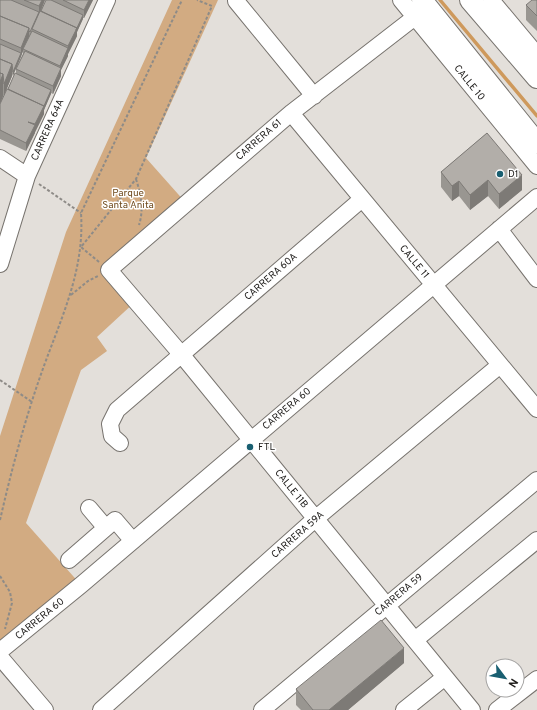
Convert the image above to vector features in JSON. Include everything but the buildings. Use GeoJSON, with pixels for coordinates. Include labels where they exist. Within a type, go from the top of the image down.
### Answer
{"type":"FeatureCollection","features":[{"type":"Feature","properties":{"kind":"main road"},"geometry":{"type":"LineString","coordinates":[[470,0],[537,78]]}},
{"type":"Feature","properties":{"kind":"main road","name":"CALLE 10"},"geometry":{"type":"LineString","coordinates":[[418,8],[537,143]]}},
{"type":"Feature","properties":{"kind":"street","name":"CARRERA 64A"},"geometry":{"type":"LineString","coordinates":[[0,264],[27,176],[107,0]]}},
{"type":"Feature","properties":{"kind":"street","name":"CALLE 10"},"geometry":{"type":"LineString","coordinates":[[401,0],[418,8],[537,166]]}},
{"type":"Feature","properties":{"kind":"street"},"geometry":{"type":"LineString","coordinates":[[491,0],[537,55]]}},
{"type":"Feature","properties":{"kind":"street"},"geometry":{"type":"LineString","coordinates":[[236,1],[314,96]]}},
{"type":"Feature","properties":{"kind":"street","name":"CARRERA 61"},"geometry":{"type":"LineString","coordinates":[[104,264],[314,96],[418,8]]}},
{"type":"Feature","properties":{"kind":"street","name":"CALLE 11"},"geometry":{"type":"LineString","coordinates":[[291,113],[537,409]]}},
{"type":"Feature","properties":{"kind":"street"},"geometry":{"type":"LineString","coordinates":[[0,158],[27,176]]}},
{"type":"Feature","properties":{"kind":"street","name":"CARRERA 60"},"geometry":{"type":"LineString","coordinates":[[0,651],[133,541],[537,197]]}},
{"type":"Feature","properties":{"kind":"street","name":"CARRERA 60A"},"geometry":{"type":"LineString","coordinates":[[120,443],[112,436],[110,424],[117,410],[362,199]]}},
{"type":"Feature","properties":{"kind":"street"},"geometry":{"type":"LineString","coordinates":[[499,229],[537,279]]}},
{"type":"Feature","properties":{"kind":"street","name":"CALLE 11B"},"geometry":{"type":"LineString","coordinates":[[104,264],[181,354],[472,710]]}},
{"type":"Feature","properties":{"kind":"street","name":"CARRERA 59A"},"geometry":{"type":"LineString","coordinates":[[101,710],[316,519],[500,365]]}},
{"type":"Feature","properties":{"kind":"street","name":"CARRERA 59"},"geometry":{"type":"LineString","coordinates":[[262,710],[537,480]]}},
{"type":"Feature","properties":{"kind":"street"},"geometry":{"type":"LineString","coordinates":[[89,508],[106,528]]}},
{"type":"Feature","properties":{"kind":"street"},"geometry":{"type":"LineString","coordinates":[[69,560],[115,520],[133,541]]}},
{"type":"Feature","properties":{"kind":"street"},"geometry":{"type":"LineString","coordinates":[[415,640],[537,540]]}},
{"type":"Feature","properties":{"kind":"street"},"geometry":{"type":"LineString","coordinates":[[0,657],[45,710]]}},
{"type":"Feature","properties":{"kind":"street"},"geometry":{"type":"LineString","coordinates":[[404,710],[445,677]]}},
{"type":"Feature","properties":{"kind":"street"},"geometry":{"type":"LineString","coordinates":[[497,710],[537,679]]}},
{"type":"Feature","properties":{"kind":"path"},"geometry":{"type":"LineString","coordinates":[[0,520],[12,470],[32,402],[70,296],[77,272],[81,247],[81,213],[182,0]]}},
{"type":"Feature","properties":{"kind":"path"},"geometry":{"type":"LineString","coordinates":[[81,247],[136,179],[212,6],[197,0]]}},
{"type":"Feature","properties":{"kind":"path"},"geometry":{"type":"LineString","coordinates":[[27,176],[81,213]]}},
{"type":"Feature","properties":{"kind":"path"},"geometry":{"type":"LineString","coordinates":[[136,179],[141,196],[142,216],[138,230]]}},
{"type":"Feature","properties":{"kind":"path"},"geometry":{"type":"LineString","coordinates":[[81,247],[104,264]]}},
{"type":"Feature","properties":{"kind":"path"},"geometry":{"type":"LineString","coordinates":[[93,257],[104,264]]}},
{"type":"Feature","properties":{"kind":"path"},"geometry":{"type":"LineString","coordinates":[[70,296],[88,281],[104,264]]}},
{"type":"Feature","properties":{"kind":"path"},"geometry":{"type":"LineString","coordinates":[[0,380],[32,402]]}},
{"type":"Feature","properties":{"kind":"path"},"geometry":{"type":"LineString","coordinates":[[0,576],[10,592],[12,602],[5,624],[4,634]]}},
{"type":"Feature","properties":{"kind":"green space","name":"Parque Santa Anita"},"geometry":{"type":"Polygon","coordinates":[[[172,0],[218,0],[146,158],[186,203],[109,270],[136,301],[97,337],[107,351],[81,370],[26,523],[81,585],[0,651],[0,436],[66,232],[172,0]]]}},
{"type":"Feature","properties":{"kind":"waterway"},"geometry":{"type":"LineString","coordinates":[[440,0],[537,116]]}},
{"type":"Feature","properties":{"kind":"place","name":"D1"},"geometry":{"type":"Point","coordinates":[500,174]}},
{"type":"Feature","properties":{"kind":"place","name":"FTL"},"geometry":{"type":"Point","coordinates":[250,447]}}]}
